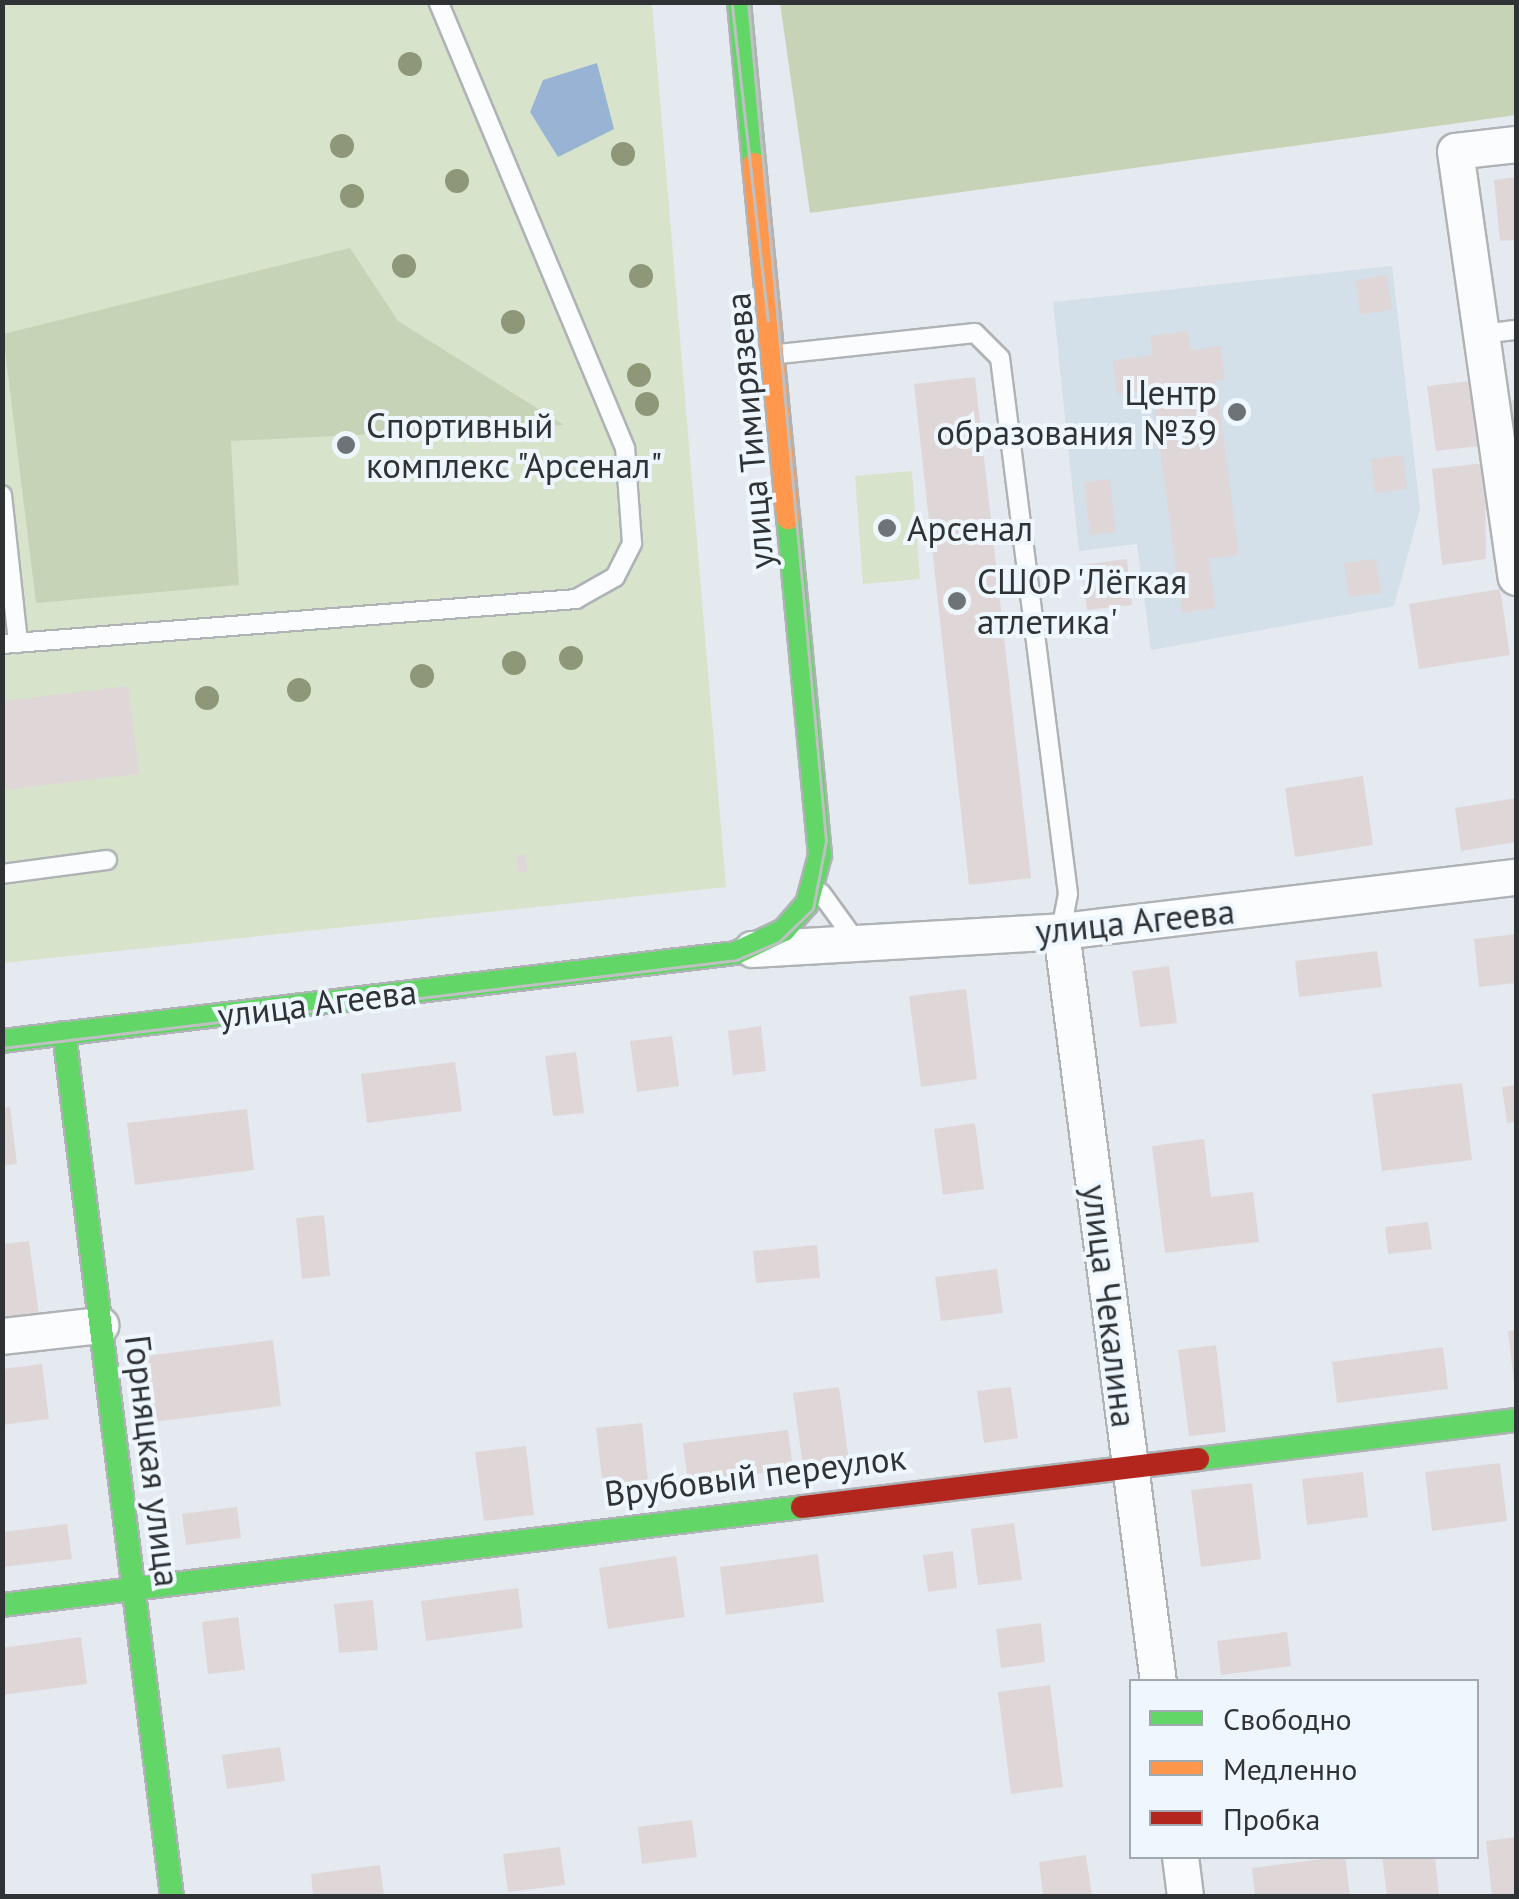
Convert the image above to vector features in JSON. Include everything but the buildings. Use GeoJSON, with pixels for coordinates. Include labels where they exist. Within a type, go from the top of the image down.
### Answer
{"type":"FeatureCollection","features":[{"type":"Feature","properties":{"kind":"street","name":"улица Тимирязева"},"geometry":{"type":"LineString","coordinates":[[739,4],[779,354],[820,855]]}},
{"type":"Feature","properties":{"kind":"street"},"geometry":{"type":"LineString","coordinates":[[1516,144],[1455,151],[1499,332],[1516,577]]}},
{"type":"Feature","properties":{"kind":"street","name":"улица Агеева"},"geometry":{"type":"LineString","coordinates":[[751,949],[784,930],[816,880],[820,855]]}},
{"type":"Feature","properties":{"kind":"street","name":"улица Агеева"},"geometry":{"type":"LineString","coordinates":[[2,1041],[751,949],[1061,931],[1516,877]]}},
{"type":"Feature","properties":{"kind":"street","name":"улица Чекалина"},"geometry":{"type":"LineString","coordinates":[[1061,931],[1158,1679]]}},
{"type":"Feature","properties":{"kind":"street","name":"Горняцкая улица"},"geometry":{"type":"LineString","coordinates":[[64,1033],[172,1896]]}},
{"type":"Feature","properties":{"kind":"street"},"geometry":{"type":"LineString","coordinates":[[2,1336],[100,1325]]}},
{"type":"Feature","properties":{"kind":"street","name":"Врубовый переулок"},"geometry":{"type":"LineString","coordinates":[[2,1605],[1130,1463],[1516,1420]]}},
{"type":"Feature","properties":{"kind":"street"},"geometry":{"type":"LineString","coordinates":[[1180,1859],[1185,1896]]}},
{"type":"Feature","properties":{"kind":"lane"},"geometry":{"type":"LineString","coordinates":[[2,495],[10,643],[576,599],[615,577],[632,543],[625,448],[438,2]]}},
{"type":"Feature","properties":{"kind":"lane"},"geometry":{"type":"LineString","coordinates":[[779,354],[975,333],[1000,358],[1068,894],[1061,931]]}},
{"type":"Feature","properties":{"kind":"lane"},"geometry":{"type":"LineString","coordinates":[[2,874],[107,860]]}},
{"type":"Feature","properties":{"kind":"lane"},"geometry":{"type":"LineString","coordinates":[[816,880],[835,920],[860,943]]}},
{"type":"Feature","properties":{"kind":"shaded area","name":"Центр образования №39"},"geometry":{"type":"Polygon","coordinates":[[[1392,266],[1420,509],[1394,606],[1151,650],[1137,544],[1079,551],[1053,302],[1392,266]]]}},
{"type":"Feature","properties":{"kind":"green space","name":"Спортивный комплекс \"Арсенал\""},"geometry":{"type":"Polygon","coordinates":[[[3,3],[652,3],[726,887],[3,963],[3,3]]]}},
{"type":"Feature","properties":{"kind":"green space"},"geometry":{"type":"Polygon","coordinates":[[[780,3],[1516,3],[1516,115],[810,213],[780,3]]]}},
{"type":"Feature","properties":{"kind":"green space"},"geometry":{"type":"Polygon","coordinates":[[[350,248],[398,321],[564,425],[231,441],[239,585],[36,603],[3,334],[350,248]]]}},
{"type":"Feature","properties":{"kind":"green space","name":"Арсенал"},"geometry":{"type":"Polygon","coordinates":[[[912,471],[920,579],[863,584],[855,476],[912,471]]]}},
{"type":"Feature","properties":{"kind":"water"},"geometry":{"type":"Polygon","coordinates":[[[597,63],[614,129],[558,157],[530,112],[543,80],[597,63]]]}},
{"type":"Feature","properties":{"kind":"tram line"},"geometry":{"type":"LineString","coordinates":[[732,2],[768,320]]}},
{"type":"Feature","properties":{"kind":"tram line"},"geometry":{"type":"LineString","coordinates":[[2,1048],[737,960],[779,942],[813,909],[826,841],[748,2]]}},
{"type":"Feature","properties":{"kind":"traffic: fast"},"geometry":{"type":"LineString","coordinates":[[739,2],[754,164]]}},
{"type":"Feature","properties":{"kind":"traffic: fast"},"geometry":{"type":"LineString","coordinates":[[2,1041],[736,953],[784,930],[807,904],[820,855],[788,518]]}},
{"type":"Feature","properties":{"kind":"traffic: fast"},"geometry":{"type":"LineString","coordinates":[[64,1033],[172,1896]]}},
{"type":"Feature","properties":{"kind":"traffic: fast"},"geometry":{"type":"LineString","coordinates":[[1198,1459],[1516,1420]]}},
{"type":"Feature","properties":{"kind":"traffic: fast"},"geometry":{"type":"LineString","coordinates":[[2,1605],[802,1507]]}},
{"type":"Feature","properties":{"kind":"traffic: slow"},"geometry":{"type":"LineString","coordinates":[[754,164],[788,518]]}},
{"type":"Feature","properties":{"kind":"traffic: jam"},"geometry":{"type":"LineString","coordinates":[[802,1507],[1198,1459]]}},
{"type":"Feature","properties":{"kind":"place","name":"Центр образования №39"},"geometry":{"type":"Point","coordinates":[1237,412]}},
{"type":"Feature","properties":{"kind":"place","name":"Спортивный комплекс \"Арсенал\""},"geometry":{"type":"Point","coordinates":[346,445]}},
{"type":"Feature","properties":{"kind":"place","name":"Арсенал"},"geometry":{"type":"Point","coordinates":[887,528]}},
{"type":"Feature","properties":{"kind":"place","name":"СШОР 'Лёгкая атлетика'"},"geometry":{"type":"Point","coordinates":[957,601]}}]}
